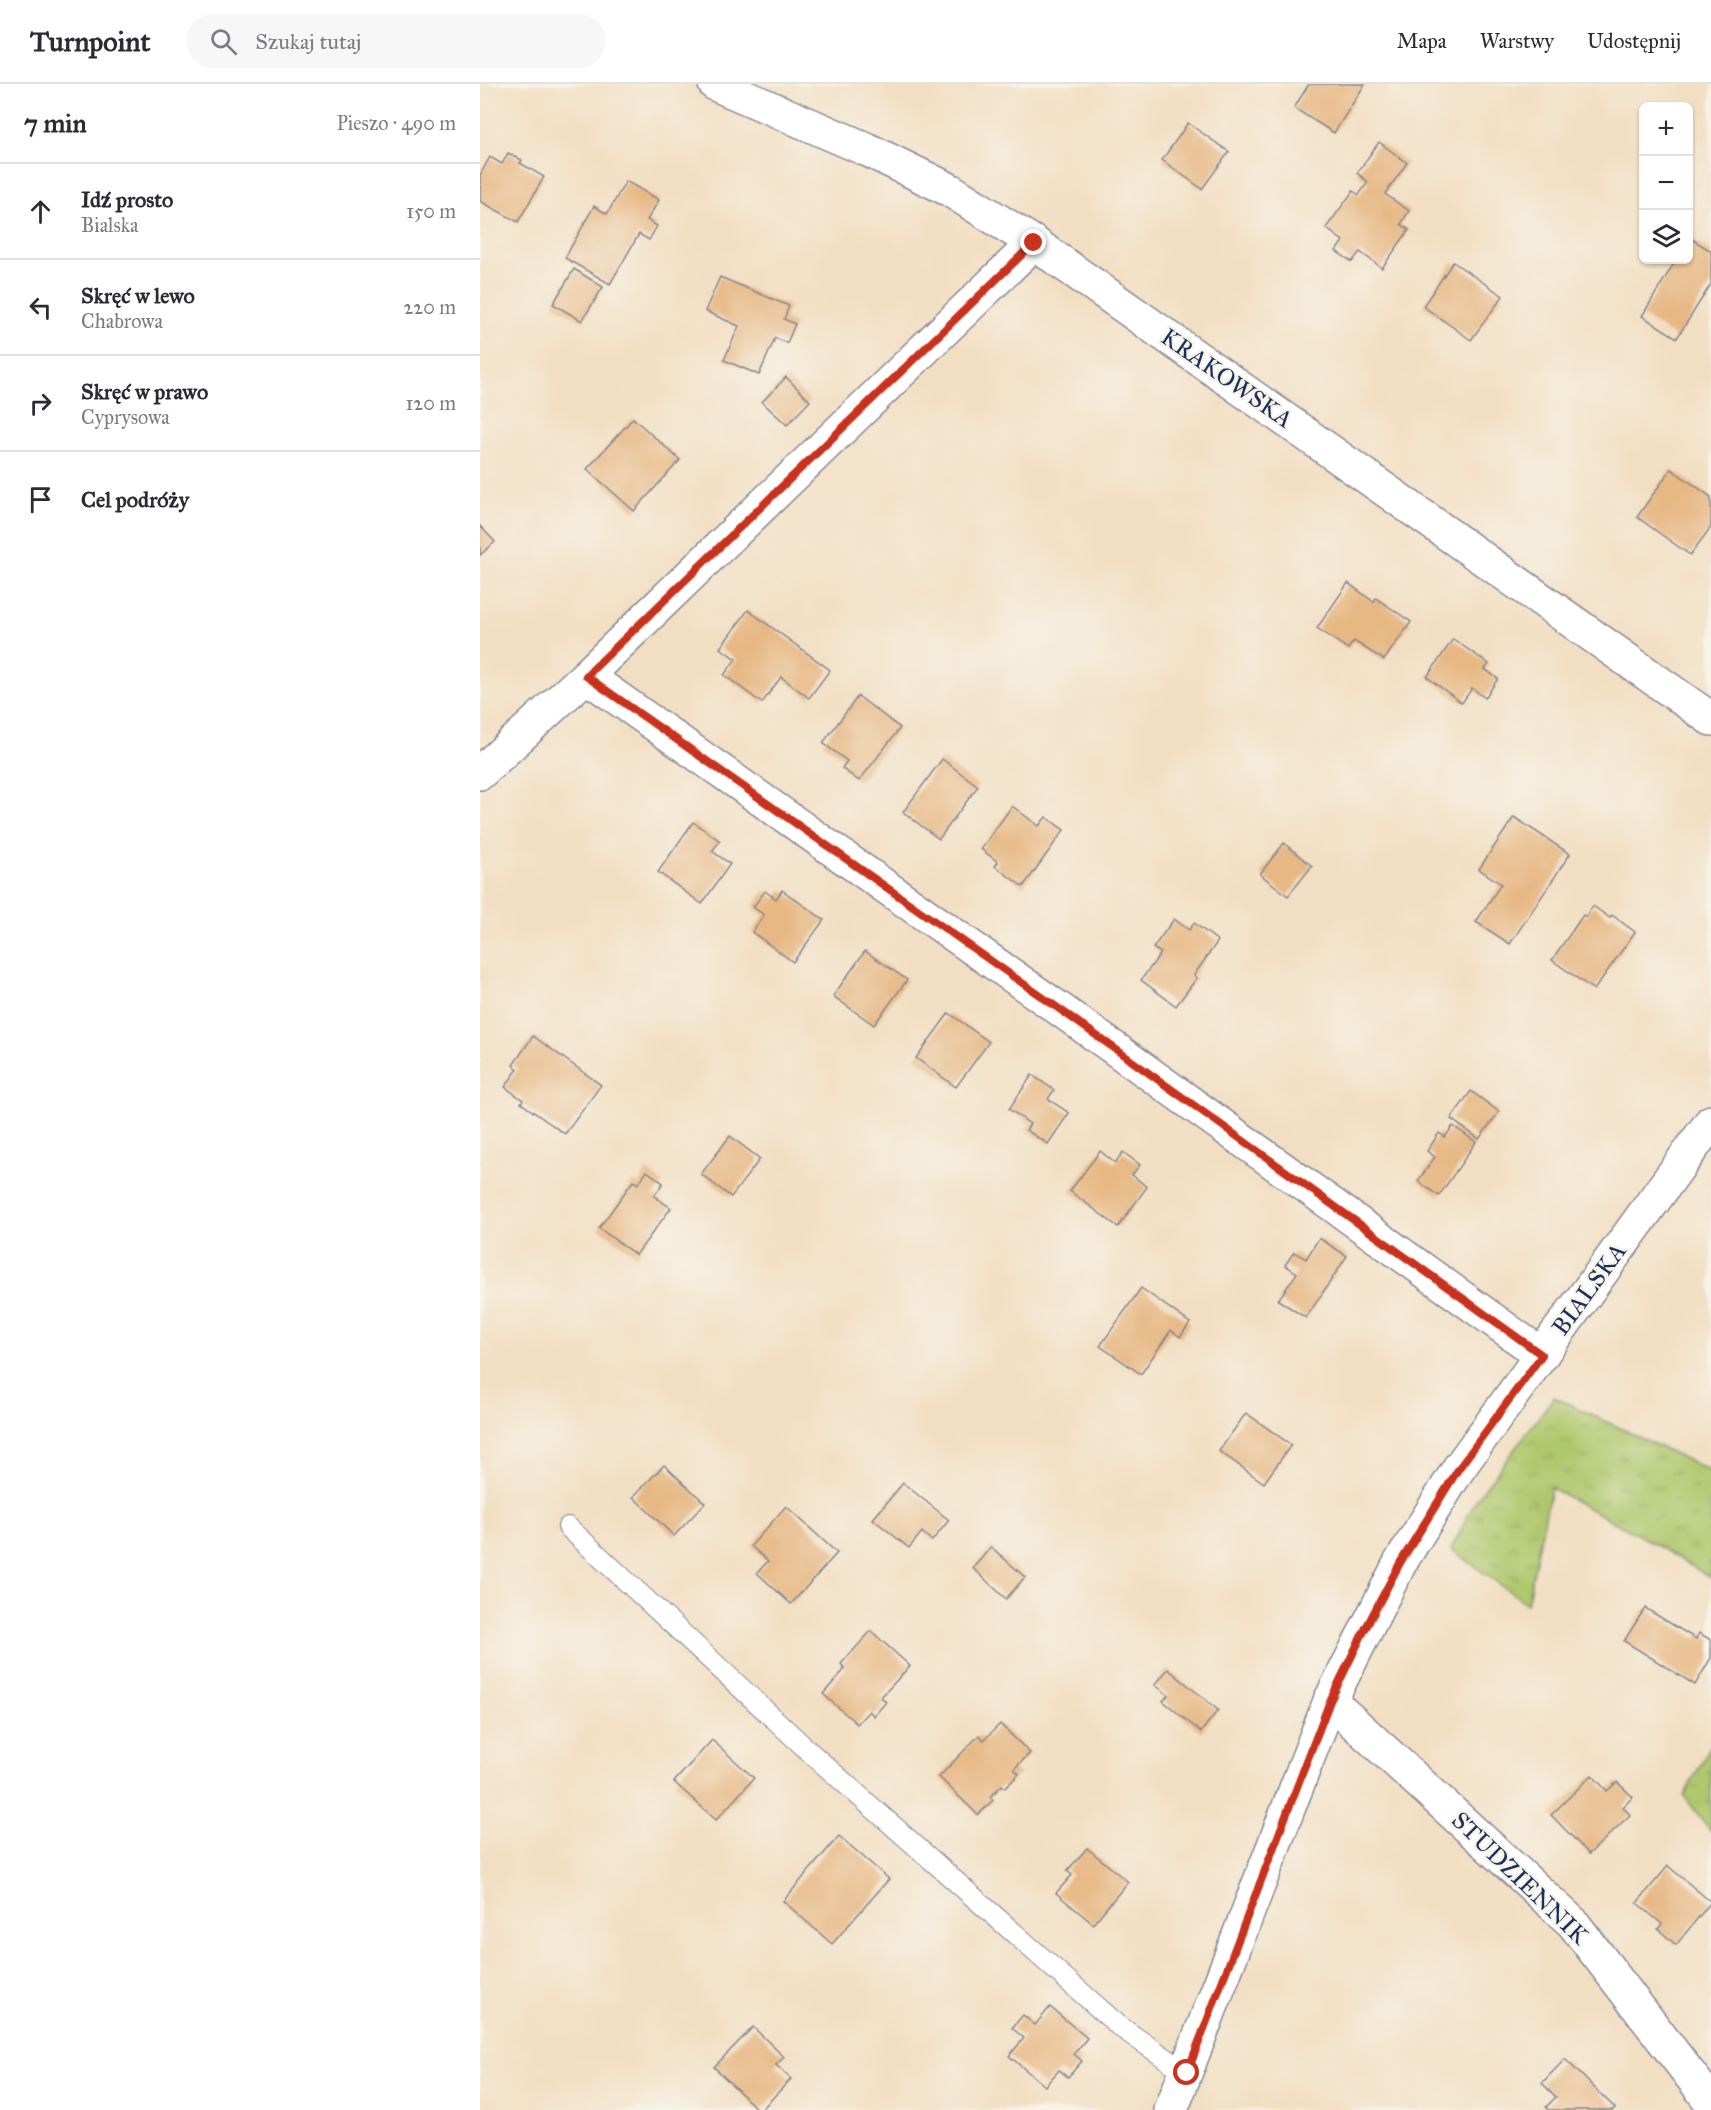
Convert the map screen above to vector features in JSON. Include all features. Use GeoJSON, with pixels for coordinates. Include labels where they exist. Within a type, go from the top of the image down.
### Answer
{"type":"FeatureCollection","features":[{"type":"Feature","properties":{"kind":"street","name":"KRAKOWSKA"},"geometry":{"type":"LineString","coordinates":[[715,84],[868,150],[950,190],[1034,243],[1711,720]]}},
{"type":"Feature","properties":{"kind":"street"},"geometry":{"type":"LineString","coordinates":[[480,774],[586,676],[1034,243]]}},
{"type":"Feature","properties":{"kind":"street"},"geometry":{"type":"LineString","coordinates":[[586,676],[1074,1020],[1542,1355]]}},
{"type":"Feature","properties":{"kind":"street","name":"BIALSKA"},"geometry":{"type":"LineString","coordinates":[[1171,2110],[1330,1701],[1400,1563],[1459,1468],[1711,1122]]}},
{"type":"Feature","properties":{"kind":"street","name":"STUDZIENNIK"},"geometry":{"type":"LineString","coordinates":[[1330,1701],[1574,1923],[1711,2102]]}},
{"type":"Feature","properties":{"kind":"lane"},"geometry":{"type":"LineString","coordinates":[[568,1527],[813,1755],[1110,2019],[1187,2073]]}},
{"type":"Feature","properties":{"kind":"green space"},"geometry":{"type":"Polygon","coordinates":[[[1554,1397],[1711,1471],[1711,1578],[1653,1543],[1551,1488],[1527,1604],[1451,1549],[1476,1500],[1554,1397]]]}},
{"type":"Feature","properties":{"kind":"green space"},"geometry":{"type":"Polygon","coordinates":[[[1711,1745],[1711,1831],[1684,1796],[1711,1745]]]}},
{"type":"Feature","properties":{"kind":"building"},"geometry":{"type":"Polygon","coordinates":[[[1309,84],[1365,84],[1334,133],[1294,108],[1309,84]]]}},
{"type":"Feature","properties":{"kind":"building"},"geometry":{"type":"Polygon","coordinates":[[[1188,123],[1229,152],[1202,189],[1162,160],[1188,123]]]}},
{"type":"Feature","properties":{"kind":"building"},"geometry":{"type":"Polygon","coordinates":[[[1379,142],[1407,163],[1385,194],[1409,211],[1401,224],[1409,230],[1382,268],[1360,252],[1352,262],[1336,251],[1343,241],[1326,228],[1353,191],[1359,195],[1368,182],[1357,173],[1379,142]]]}},
{"type":"Feature","properties":{"kind":"building"},"geometry":{"type":"Polygon","coordinates":[[[508,153],[522,160],[520,163],[544,177],[518,222],[480,201],[480,175],[490,157],[502,164],[508,153]]]}},
{"type":"Feature","properties":{"kind":"building"},"geometry":{"type":"Polygon","coordinates":[[[626,181],[659,200],[647,220],[657,226],[649,240],[639,234],[610,284],[565,258],[594,206],[607,214],[626,181]]]}},
{"type":"Feature","properties":{"kind":"building"},"geometry":{"type":"Polygon","coordinates":[[[1693,240],[1711,251],[1711,284],[1677,338],[1642,316],[1674,264],[1693,264],[1693,240]]]}},
{"type":"Feature","properties":{"kind":"building"},"geometry":{"type":"Polygon","coordinates":[[[1453,262],[1503,296],[1471,340],[1423,306],[1453,262]]]}},
{"type":"Feature","properties":{"kind":"building"},"geometry":{"type":"Polygon","coordinates":[[[574,269],[603,287],[582,321],[553,304],[574,269]]]}},
{"type":"Feature","properties":{"kind":"building"},"geometry":{"type":"Polygon","coordinates":[[[720,277],[789,306],[784,319],[795,324],[787,343],[775,338],[759,375],[724,360],[739,326],[705,311],[720,277]]]}},
{"type":"Feature","properties":{"kind":"building"},"geometry":{"type":"Polygon","coordinates":[[[786,377],[810,401],[787,425],[762,402],[786,377]]]}},
{"type":"Feature","properties":{"kind":"building"},"geometry":{"type":"Polygon","coordinates":[[[633,418],[680,460],[634,511],[587,469],[633,418]]]}},
{"type":"Feature","properties":{"kind":"building"},"geometry":{"type":"Polygon","coordinates":[[[1671,469],[1711,497],[1711,527],[1690,555],[1637,517],[1671,469]]]}},
{"type":"Feature","properties":{"kind":"building"},"geometry":{"type":"Polygon","coordinates":[[[480,526],[495,542],[480,555],[480,526]]]}},
{"type":"Feature","properties":{"kind":"building"},"geometry":{"type":"Polygon","coordinates":[[[1348,583],[1374,602],[1376,598],[1411,622],[1384,660],[1354,641],[1348,649],[1317,628],[1348,583]]]}},
{"type":"Feature","properties":{"kind":"building"},"geometry":{"type":"Polygon","coordinates":[[[748,610],[830,670],[809,698],[781,677],[762,703],[724,675],[736,659],[720,648],[748,610]]]}},
{"type":"Feature","properties":{"kind":"building"},"geometry":{"type":"Polygon","coordinates":[[[1453,639],[1489,664],[1485,669],[1498,679],[1485,698],[1472,688],[1462,703],[1427,677],[1453,639]]]}},
{"type":"Feature","properties":{"kind":"building"},"geometry":{"type":"Polygon","coordinates":[[[858,696],[900,728],[859,781],[842,768],[847,761],[823,743],[858,696]]]}},
{"type":"Feature","properties":{"kind":"building"},"geometry":{"type":"Polygon","coordinates":[[[942,759],[978,786],[939,839],[903,812],[942,759]]]}},
{"type":"Feature","properties":{"kind":"building"},"geometry":{"type":"Polygon","coordinates":[[[1012,806],[1039,826],[1046,817],[1064,830],[1023,887],[995,866],[998,862],[981,849],[1012,806]]]}},
{"type":"Feature","properties":{"kind":"building"},"geometry":{"type":"Polygon","coordinates":[[[1514,817],[1570,854],[1510,944],[1476,922],[1501,884],[1479,869],[1514,817]]]}},
{"type":"Feature","properties":{"kind":"building"},"geometry":{"type":"Polygon","coordinates":[[[693,822],[720,841],[712,851],[730,864],[702,904],[658,872],[693,822]]]}},
{"type":"Feature","properties":{"kind":"building"},"geometry":{"type":"Polygon","coordinates":[[[1284,843],[1312,866],[1288,896],[1260,874],[1284,843]]]}},
{"type":"Feature","properties":{"kind":"building"},"geometry":{"type":"Polygon","coordinates":[[[782,890],[824,920],[793,962],[752,932],[764,915],[753,907],[765,891],[776,899],[782,890]]]}},
{"type":"Feature","properties":{"kind":"building"},"geometry":{"type":"Polygon","coordinates":[[[1593,906],[1610,918],[1612,915],[1635,932],[1594,990],[1552,960],[1583,915],[1586,917],[1593,906]]]}},
{"type":"Feature","properties":{"kind":"building"},"geometry":{"type":"Polygon","coordinates":[[[1174,919],[1189,930],[1194,923],[1218,941],[1194,975],[1197,978],[1176,1006],[1141,980],[1161,953],[1153,948],[1174,919]]]}},
{"type":"Feature","properties":{"kind":"building"},"geometry":{"type":"Polygon","coordinates":[[[865,951],[907,980],[874,1025],[833,996],[865,951]]]}},
{"type":"Feature","properties":{"kind":"building"},"geometry":{"type":"Polygon","coordinates":[[[949,1013],[989,1042],[956,1087],[916,1058],[949,1013]]]}},
{"type":"Feature","properties":{"kind":"building"},"geometry":{"type":"Polygon","coordinates":[[[533,1036],[601,1085],[565,1134],[521,1103],[523,1100],[505,1087],[518,1069],[513,1065],[533,1036]]]}},
{"type":"Feature","properties":{"kind":"building"},"geometry":{"type":"Polygon","coordinates":[[[1032,1075],[1054,1090],[1048,1099],[1069,1113],[1048,1144],[1026,1130],[1030,1124],[1009,1109],[1032,1075]]]}},
{"type":"Feature","properties":{"kind":"building"},"geometry":{"type":"Polygon","coordinates":[[[1471,1091],[1499,1112],[1479,1139],[1451,1119],[1471,1091]]]}},
{"type":"Feature","properties":{"kind":"building"},"geometry":{"type":"Polygon","coordinates":[[[1453,1126],[1476,1142],[1439,1196],[1418,1181],[1435,1157],[1427,1151],[1439,1133],[1445,1137],[1453,1126]]]}},
{"type":"Feature","properties":{"kind":"building"},"geometry":{"type":"Polygon","coordinates":[[[730,1136],[760,1159],[731,1197],[701,1174],[730,1136]]]}},
{"type":"Feature","properties":{"kind":"building"},"geometry":{"type":"Polygon","coordinates":[[[1100,1151],[1115,1163],[1123,1152],[1140,1165],[1132,1175],[1147,1187],[1118,1227],[1070,1191],[1100,1151]]]}},
{"type":"Feature","properties":{"kind":"building"},"geometry":{"type":"Polygon","coordinates":[[[647,1171],[663,1183],[654,1196],[671,1208],[636,1255],[599,1228],[633,1181],[638,1184],[647,1171]]]}},
{"type":"Feature","properties":{"kind":"building"},"geometry":{"type":"Polygon","coordinates":[[[1319,1238],[1347,1256],[1306,1318],[1278,1300],[1297,1273],[1285,1265],[1294,1252],[1306,1259],[1319,1238]]]}},
{"type":"Feature","properties":{"kind":"building"},"geometry":{"type":"Polygon","coordinates":[[[1141,1288],[1190,1323],[1180,1337],[1171,1330],[1141,1374],[1100,1346],[1141,1288]]]}},
{"type":"Feature","properties":{"kind":"building"},"geometry":{"type":"Polygon","coordinates":[[[1246,1413],[1291,1445],[1264,1483],[1219,1451],[1246,1413]]]}},
{"type":"Feature","properties":{"kind":"building"},"geometry":{"type":"Polygon","coordinates":[[[664,1465],[705,1503],[674,1536],[633,1497],[664,1465]]]}},
{"type":"Feature","properties":{"kind":"building"},"geometry":{"type":"Polygon","coordinates":[[[903,1483],[949,1520],[932,1541],[922,1532],[909,1548],[873,1519],[903,1483]]]}},
{"type":"Feature","properties":{"kind":"building"},"geometry":{"type":"Polygon","coordinates":[[[786,1506],[837,1553],[791,1604],[757,1573],[768,1561],[751,1546],[786,1506]]]}},
{"type":"Feature","properties":{"kind":"building"},"geometry":{"type":"Polygon","coordinates":[[[991,1547],[1025,1577],[1006,1599],[973,1568],[991,1547]]]}},
{"type":"Feature","properties":{"kind":"building"},"geometry":{"type":"Polygon","coordinates":[[[1645,1608],[1696,1639],[1699,1633],[1711,1640],[1711,1658],[1695,1685],[1624,1641],[1645,1608]]]}},
{"type":"Feature","properties":{"kind":"building"},"geometry":{"type":"Polygon","coordinates":[[[871,1631],[910,1666],[881,1697],[886,1702],[874,1716],[869,1711],[857,1724],[823,1694],[845,1669],[841,1664],[871,1631]]]}},
{"type":"Feature","properties":{"kind":"building"},"geometry":{"type":"Polygon","coordinates":[[[1168,1669],[1218,1710],[1201,1732],[1163,1701],[1168,1695],[1155,1685],[1168,1669]]]}},
{"type":"Feature","properties":{"kind":"building"},"geometry":{"type":"Polygon","coordinates":[[[1000,1724],[1030,1753],[1014,1769],[1019,1774],[1005,1788],[1002,1785],[990,1797],[993,1800],[978,1815],[939,1777],[979,1735],[984,1740],[1000,1724]]]}},
{"type":"Feature","properties":{"kind":"building"},"geometry":{"type":"Polygon","coordinates":[[[712,1740],[754,1778],[716,1820],[674,1782],[712,1740]]]}},
{"type":"Feature","properties":{"kind":"building"},"geometry":{"type":"Polygon","coordinates":[[[1592,1775],[1607,1791],[1617,1782],[1633,1797],[1623,1807],[1630,1815],[1589,1854],[1551,1815],[1592,1775]]]}},
{"type":"Feature","properties":{"kind":"building"},"geometry":{"type":"Polygon","coordinates":[[[839,1836],[889,1879],[832,1944],[783,1901],[839,1836]]]}},
{"type":"Feature","properties":{"kind":"building"},"geometry":{"type":"Polygon","coordinates":[[[1087,1848],[1128,1882],[1093,1924],[1056,1893],[1072,1875],[1067,1871],[1087,1848]]]}},
{"type":"Feature","properties":{"kind":"building"},"geometry":{"type":"Polygon","coordinates":[[[1668,1866],[1711,1902],[1676,1945],[1658,1929],[1662,1924],[1637,1903],[1668,1866]]]}},
{"type":"Feature","properties":{"kind":"building"},"geometry":{"type":"Polygon","coordinates":[[[1050,2007],[1087,2038],[1074,2054],[1082,2061],[1068,2077],[1059,2070],[1045,2086],[1009,2056],[1024,2038],[1012,2028],[1023,2015],[1035,2025],[1050,2007]]]}},
{"type":"Feature","properties":{"kind":"building"},"geometry":{"type":"Polygon","coordinates":[[[753,2027],[784,2057],[776,2065],[791,2079],[761,2110],[758,2110],[714,2067],[753,2027]]]}},
{"type":"Feature","properties":{"kind":"building"},"geometry":{"type":"Polygon","coordinates":[[[1565,2059],[1615,2108],[1613,2110],[1548,2110],[1546,2107],[1556,2097],[1542,2083],[1565,2059]]]}},
{"type":"Feature","properties":{"kind":"route"},"geometry":{"type":"LineString","coordinates":[[1034,243],[586,676],[1065,1013],[1542,1355],[1459,1468],[1400,1563],[1361,1637],[1330,1701],[1187,2073]]}}]}
